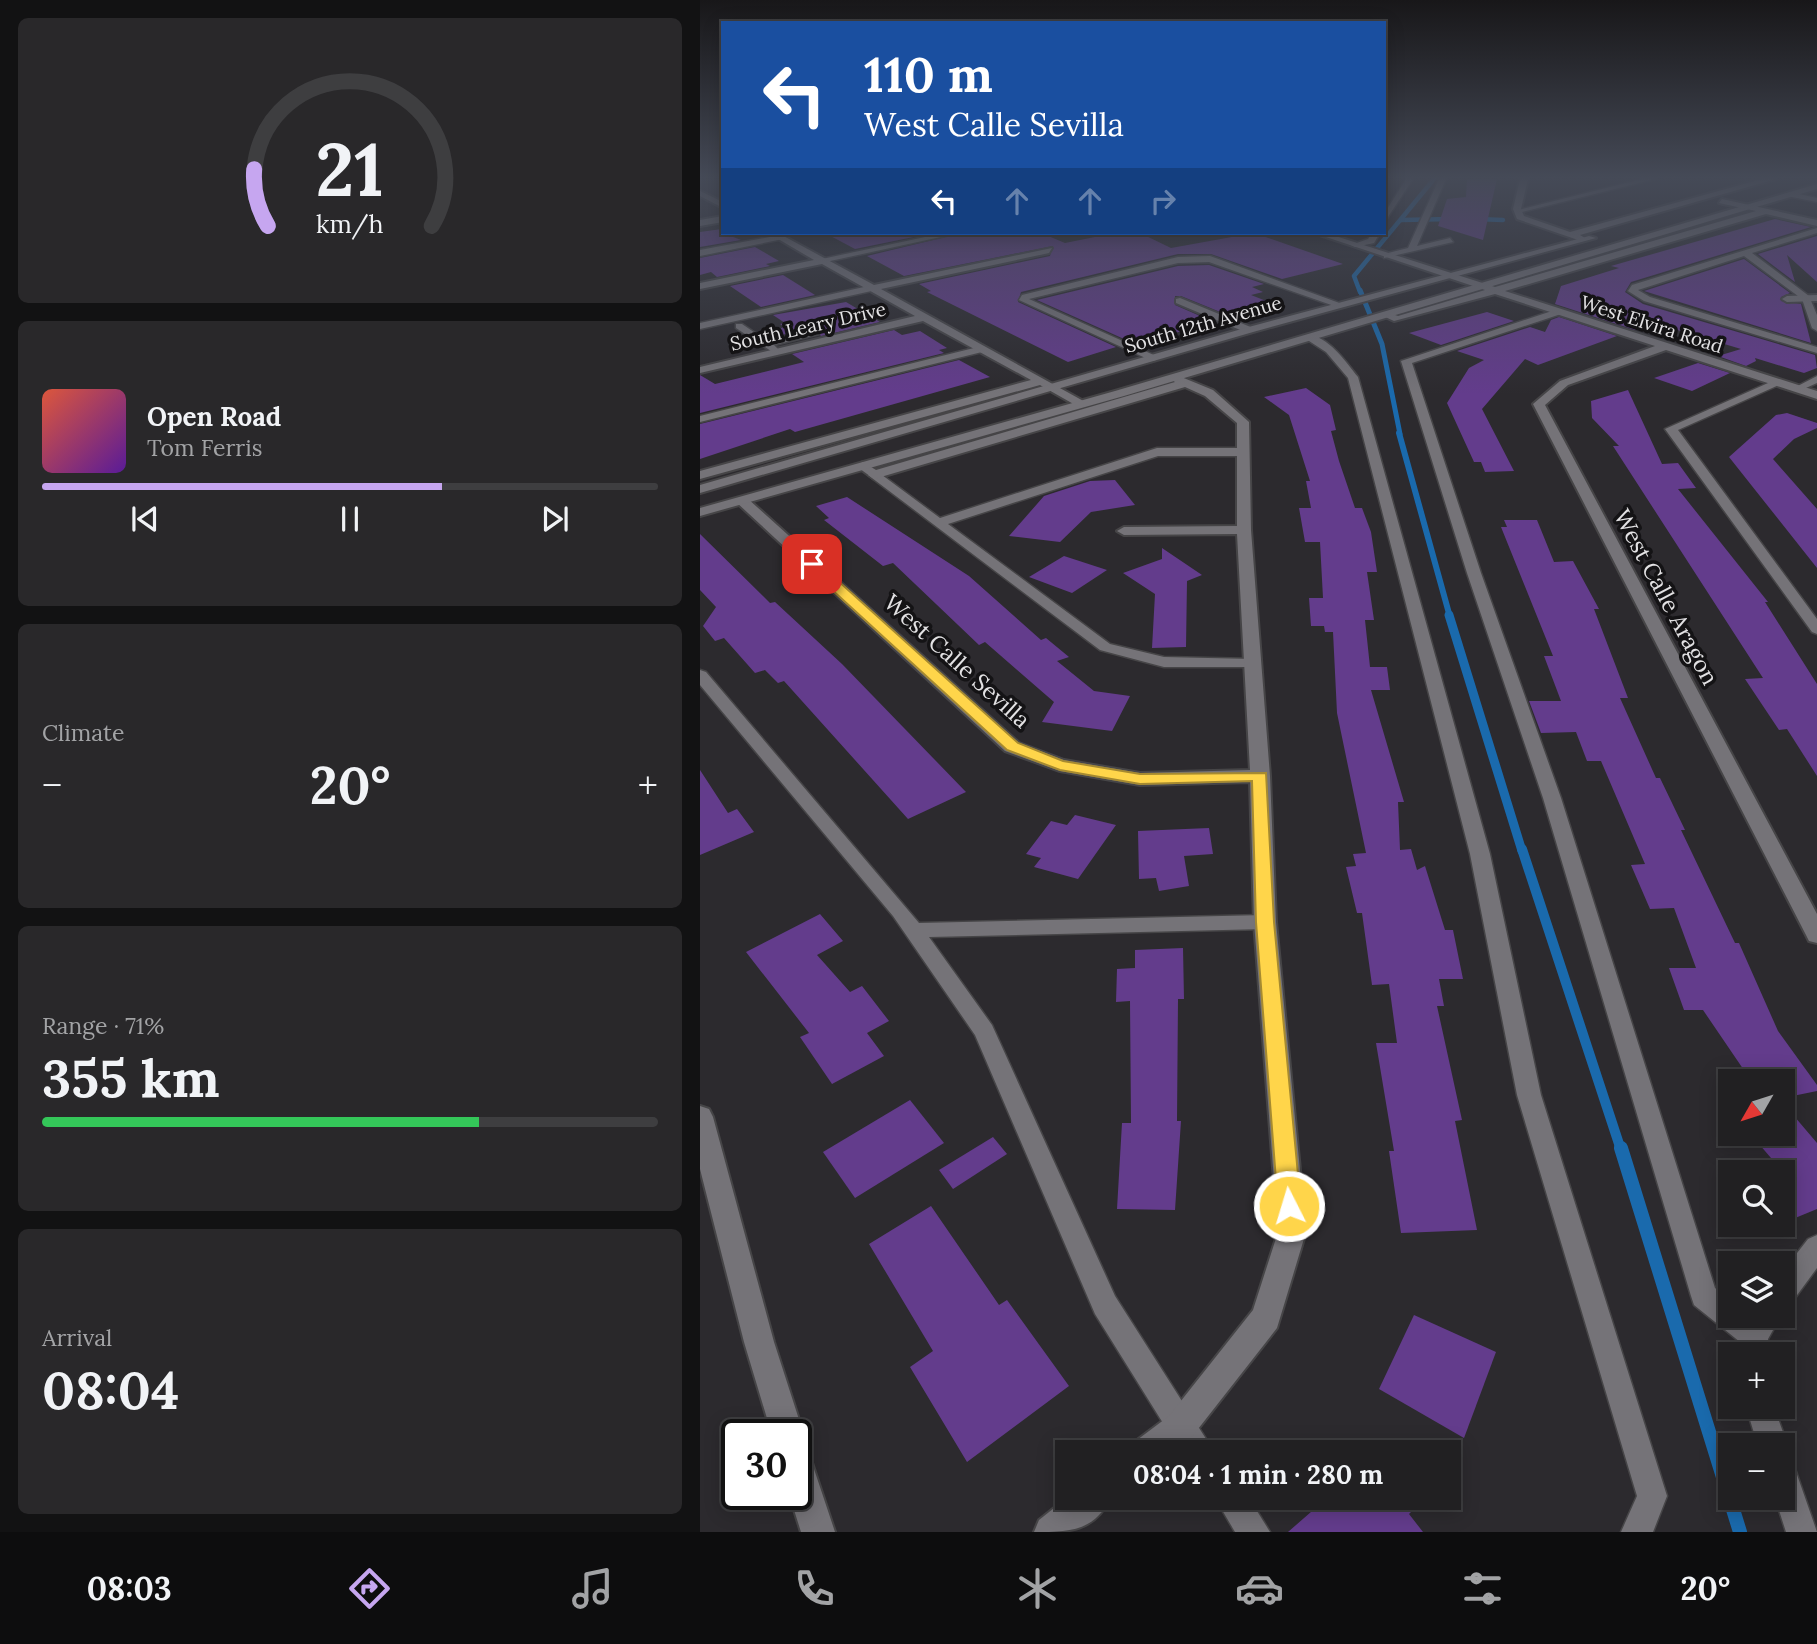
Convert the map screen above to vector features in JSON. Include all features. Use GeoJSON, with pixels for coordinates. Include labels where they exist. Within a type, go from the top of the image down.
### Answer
{"type":"FeatureCollection","features":[{"type":"Feature","properties":{"kind":"street"},"geometry":{"type":"LineString","coordinates":[[805,250],[1081,403]]}},
{"type":"Feature","properties":{"kind":"street"},"geometry":{"type":"LineString","coordinates":[[877,290],[1047,250]]}},
{"type":"Feature","properties":{"kind":"street","name":"West Elvira Road"},"geometry":{"type":"LineString","coordinates":[[1370,250],[1817,396]]}},
{"type":"Feature","properties":{"kind":"street","name":"South 12th Avenue"},"geometry":{"type":"LineString","coordinates":[[700,475],[1152,358],[1545,250]]}},
{"type":"Feature","properties":{"kind":"street","name":"South 12th Avenue"},"geometry":{"type":"LineString","coordinates":[[700,512],[868,471],[1181,379],[1598,250]]}},
{"type":"Feature","properties":{"kind":"street","name":"South 12th Avenue"},"geometry":{"type":"LineString","coordinates":[[1385,315],[1398,319],[1631,250]]}},
{"type":"Feature","properties":{"kind":"street"},"geometry":{"type":"LineString","coordinates":[[700,286],[822,260]]}},
{"type":"Feature","properties":{"kind":"street"},"geometry":{"type":"LineString","coordinates":[[1787,299],[1812,298]]}},
{"type":"Feature","properties":{"kind":"street"},"geometry":{"type":"LineString","coordinates":[[1180,301],[1249,330]]}},
{"type":"Feature","properties":{"kind":"street","name":"South Leary Drive"},"geometry":{"type":"LineString","coordinates":[[700,370],[925,317]]}},
{"type":"Feature","properties":{"kind":"street","name":"West Calle Aragon"},"geometry":{"type":"LineString","coordinates":[[1665,346],[1564,383],[1539,404],[1817,935]]}},
{"type":"Feature","properties":{"kind":"street","name":"South 12th Avenue"},"geometry":{"type":"LineString","coordinates":[[868,471],[1081,403],[1181,379]]}},
{"type":"Feature","properties":{"kind":"street"},"geometry":{"type":"LineString","coordinates":[[1164,1440],[1180,1427],[1266,1318],[1292,1232],[1265,922],[1260,776],[1244,530],[1243,422],[1209,393],[1181,379]]}},
{"type":"Feature","properties":{"kind":"street","name":"South 12th Avenue"},"geometry":{"type":"LineString","coordinates":[[700,489],[1046,384]]}},
{"type":"Feature","properties":{"kind":"street","name":"West Calle Sevilla"},"geometry":{"type":"LineString","coordinates":[[742,500],[1012,747],[1060,765],[1140,779],[1260,776]]}},
{"type":"Feature","properties":{"kind":"street"},"geometry":{"type":"LineString","coordinates":[[1124,531],[1244,530]]}},
{"type":"Feature","properties":{"kind":"street"},"geometry":{"type":"LineString","coordinates":[[700,1118],[759,1342],[783,1419]]}},
{"type":"Feature","properties":{"kind":"street"},"geometry":{"type":"LineString","coordinates":[[811,1510],[818,1532]]}},
{"type":"Feature","properties":{"kind":"street"},"geometry":{"type":"LineString","coordinates":[[1051,1532],[1078,1510]]}},
{"type":"Feature","properties":{"kind":"lane"},"geometry":{"type":"LineString","coordinates":[[822,260],[869,250]]}},
{"type":"Feature","properties":{"kind":"lane"},"geometry":{"type":"LineString","coordinates":[[1385,255],[1408,250]]}},
{"type":"Feature","properties":{"kind":"lane"},"geometry":{"type":"LineString","coordinates":[[1754,250],[1635,287],[1633,291],[1647,299],[1817,350]]}},
{"type":"Feature","properties":{"kind":"lane"},"geometry":{"type":"LineString","coordinates":[[1746,253],[1812,298],[1817,328]]}},
{"type":"Feature","properties":{"kind":"lane"},"geometry":{"type":"LineString","coordinates":[[1152,358],[1037,307],[1024,300],[1025,296],[1178,260],[1210,259],[1343,304]]}},
{"type":"Feature","properties":{"kind":"lane"},"geometry":{"type":"LineString","coordinates":[[775,318],[877,290]]}},
{"type":"Feature","properties":{"kind":"lane"},"geometry":{"type":"LineString","coordinates":[[700,326],[877,290]]}},
{"type":"Feature","properties":{"kind":"lane"},"geometry":{"type":"LineString","coordinates":[[1558,312],[1406,361],[1465,547],[1552,797],[1704,1296],[1758,1336]]}},
{"type":"Feature","properties":{"kind":"lane"},"geometry":{"type":"LineString","coordinates":[[739,326],[777,352]]}},
{"type":"Feature","properties":{"kind":"lane"},"geometry":{"type":"LineString","coordinates":[[766,344],[814,334]]}},
{"type":"Feature","properties":{"kind":"lane"},"geometry":{"type":"LineString","coordinates":[[1309,338],[1330,350],[1353,377],[1480,854],[1529,1095],[1652,1496],[1637,1532]]}},
{"type":"Feature","properties":{"kind":"lane"},"geometry":{"type":"LineString","coordinates":[[700,419],[982,349]]}},
{"type":"Feature","properties":{"kind":"lane"},"geometry":{"type":"LineString","coordinates":[[1797,389],[1817,379]]}},
{"type":"Feature","properties":{"kind":"lane"},"geometry":{"type":"LineString","coordinates":[[1777,382],[1671,429],[1817,629]]}},
{"type":"Feature","properties":{"kind":"lane"},"geometry":{"type":"LineString","coordinates":[[937,523],[1157,452],[1243,452]]}},
{"type":"Feature","properties":{"kind":"lane"},"geometry":{"type":"LineString","coordinates":[[868,471],[1105,647],[1164,662],[1253,664]]}},
{"type":"Feature","properties":{"kind":"lane"},"geometry":{"type":"LineString","coordinates":[[700,675],[913,930],[984,1031],[1105,1305],[1189,1440]]}},
{"type":"Feature","properties":{"kind":"lane"},"geometry":{"type":"LineString","coordinates":[[913,930],[1265,922]]}},
{"type":"Feature","properties":{"kind":"lane"},"geometry":{"type":"LineString","coordinates":[[1795,1277],[1817,1247]]}},
{"type":"Feature","properties":{"kind":"lane"},"geometry":{"type":"LineString","coordinates":[[1238,1510],[1254,1532]]}},
{"type":"Feature","properties":{"kind":"lane"},"geometry":{"type":"LineString","coordinates":[[1794,1510],[1802,1532]]}},
{"type":"Feature","properties":{"kind":"building"},"geometry":{"type":"Polygon","coordinates":[[[738,250],[761,250],[779,261],[766,264],[770,266],[717,277],[711,272],[700,275],[700,258],[738,250]]]}},
{"type":"Feature","properties":{"kind":"building"},"geometry":{"type":"Polygon","coordinates":[[[890,250],[1031,250],[904,276],[867,256],[890,250]]]}},
{"type":"Feature","properties":{"kind":"building"},"geometry":{"type":"Polygon","coordinates":[[[1052,250],[1304,250],[1343,264],[1282,279],[1211,254],[1178,254],[1021,292],[1018,302],[1116,347],[1068,362],[927,292],[931,291],[919,284],[1050,256],[1052,250]]]}},
{"type":"Feature","properties":{"kind":"building"},"geometry":{"type":"Polygon","coordinates":[[[1665,250],[1734,250],[1631,282],[1625,292],[1643,304],[1815,355],[1817,368],[1804,373],[1755,358],[1756,361],[1746,366],[1718,356],[1741,349],[1654,323],[1635,330],[1555,304],[1561,286],[1619,268],[1611,266],[1665,250]]]}},
{"type":"Feature","properties":{"kind":"building"},"geometry":{"type":"Polygon","coordinates":[[[1769,250],[1817,250],[1817,282],[1787,255],[1795,282],[1758,254],[1769,250]]]}},
{"type":"Feature","properties":{"kind":"building"},"geometry":{"type":"Polygon","coordinates":[[[1744,259],[1790,293],[1781,297],[1781,301],[1801,304],[1811,343],[1644,291],[1744,259]]]}},
{"type":"Feature","properties":{"kind":"building"},"geometry":{"type":"Polygon","coordinates":[[[1209,265],[1264,284],[1252,287],[1263,292],[1251,295],[1279,306],[1235,318],[1175,296],[1175,305],[1216,323],[1133,343],[1037,300],[1178,266],[1209,265]]]}},
{"type":"Feature","properties":{"kind":"building"},"geometry":{"type":"Polygon","coordinates":[[[783,275],[815,295],[761,307],[730,286],[783,275]]]}},
{"type":"Feature","properties":{"kind":"building"},"geometry":{"type":"Polygon","coordinates":[[[846,302],[880,322],[821,336],[813,328],[768,338],[763,335],[784,327],[780,324],[785,323],[773,315],[846,302]]]}},
{"type":"Feature","properties":{"kind":"building"},"geometry":{"type":"Polygon","coordinates":[[[1487,312],[1514,321],[1441,345],[1409,333],[1487,312]]]}},
{"type":"Feature","properties":{"kind":"building"},"geometry":{"type":"Polygon","coordinates":[[[1559,317],[1617,336],[1538,365],[1525,359],[1482,409],[1514,471],[1485,472],[1481,462],[1474,462],[1447,403],[1469,368],[1484,360],[1457,351],[1530,327],[1545,332],[1551,320],[1559,317]]]}},
{"type":"Feature","properties":{"kind":"building"},"geometry":{"type":"Polygon","coordinates":[[[894,330],[902,335],[920,331],[947,348],[939,350],[944,353],[700,413],[700,375],[715,384],[804,362],[792,354],[894,330]]]}},
{"type":"Feature","properties":{"kind":"building"},"geometry":{"type":"Polygon","coordinates":[[[959,360],[990,377],[795,432],[790,429],[700,459],[700,424],[959,360]]]}},
{"type":"Feature","properties":{"kind":"building"},"geometry":{"type":"Polygon","coordinates":[[[1698,363],[1730,373],[1692,391],[1654,378],[1698,363]]]}},
{"type":"Feature","properties":{"kind":"building"},"geometry":{"type":"Polygon","coordinates":[[[1306,388],[1330,405],[1336,430],[1331,431],[1339,461],[1355,508],[1362,508],[1371,532],[1377,572],[1367,572],[1374,620],[1365,620],[1370,667],[1387,667],[1390,690],[1371,690],[1404,802],[1398,802],[1400,850],[1411,849],[1417,870],[1425,866],[1445,930],[1453,930],[1463,979],[1439,979],[1444,1006],[1437,1006],[1462,1120],[1455,1121],[1477,1230],[1401,1233],[1389,1151],[1394,1151],[1376,1043],[1397,1043],[1389,984],[1372,985],[1362,913],[1357,913],[1346,867],[1356,866],[1353,854],[1366,853],[1337,713],[1333,632],[1325,632],[1324,626],[1311,626],[1309,598],[1323,598],[1320,542],[1305,542],[1299,508],[1311,508],[1306,481],[1310,481],[1289,415],[1264,397],[1306,388]]]}},
{"type":"Feature","properties":{"kind":"building"},"geometry":{"type":"Polygon","coordinates":[[[1628,390],[1662,464],[1678,463],[1696,488],[1678,489],[1768,602],[1765,602],[1817,684],[1817,776],[1787,729],[1779,730],[1745,679],[1763,678],[1613,446],[1619,446],[1592,418],[1591,401],[1628,390]]]}},
{"type":"Feature","properties":{"kind":"building"},"geometry":{"type":"Polygon","coordinates":[[[1787,413],[1817,423],[1817,428],[1794,439],[1773,459],[1817,509],[1817,568],[1729,457],[1776,415],[1787,413]]]}},
{"type":"Feature","properties":{"kind":"building"},"geometry":{"type":"Polygon","coordinates":[[[1115,480],[1135,505],[1091,512],[1060,542],[1009,536],[1044,496],[1090,481],[1115,480]]]}},
{"type":"Feature","properties":{"kind":"building"},"geometry":{"type":"Polygon","coordinates":[[[847,497],[969,576],[1041,640],[1046,638],[1069,657],[1057,661],[1094,691],[1130,696],[1112,731],[1042,722],[1054,702],[985,642],[979,645],[893,563],[883,566],[824,520],[829,518],[816,506],[847,497]]]}},
{"type":"Feature","properties":{"kind":"building"},"geometry":{"type":"Polygon","coordinates":[[[1504,520],[1537,520],[1554,562],[1573,561],[1599,609],[1594,609],[1628,698],[1620,698],[1656,778],[1660,778],[1685,830],[1681,830],[1735,943],[1739,943],[1778,1031],[1817,1085],[1817,1091],[1796,1095],[1796,1069],[1743,1069],[1703,1010],[1684,1010],[1669,968],[1696,968],[1674,908],[1650,909],[1631,865],[1645,864],[1601,761],[1587,761],[1576,732],[1541,733],[1529,701],[1561,701],[1544,656],[1553,656],[1501,527],[1507,527],[1504,520]]]}},
{"type":"Feature","properties":{"kind":"building"},"geometry":{"type":"Polygon","coordinates":[[[700,534],[770,603],[775,602],[842,664],[966,792],[908,819],[784,681],[778,683],[765,670],[755,673],[724,638],[715,641],[703,626],[716,607],[700,590],[700,534]]]}},
{"type":"Feature","properties":{"kind":"building"},"geometry":{"type":"Polygon","coordinates":[[[1162,548],[1202,575],[1187,581],[1186,647],[1152,648],[1155,594],[1123,573],[1162,559],[1162,548]]]}},
{"type":"Feature","properties":{"kind":"building"},"geometry":{"type":"Polygon","coordinates":[[[1064,556],[1107,570],[1072,593],[1029,577],[1064,556]]]}},
{"type":"Feature","properties":{"kind":"building"},"geometry":{"type":"Polygon","coordinates":[[[700,770],[728,813],[737,809],[754,832],[700,855],[700,770]]]}},
{"type":"Feature","properties":{"kind":"building"},"geometry":{"type":"Polygon","coordinates":[[[1075,815],[1116,825],[1078,879],[1034,867],[1041,858],[1026,854],[1051,821],[1067,825],[1075,815]]]}},
{"type":"Feature","properties":{"kind":"building"},"geometry":{"type":"Polygon","coordinates":[[[1209,828],[1213,854],[1184,856],[1189,886],[1159,891],[1156,878],[1139,879],[1138,831],[1209,828]]]}},
{"type":"Feature","properties":{"kind":"building"},"geometry":{"type":"Polygon","coordinates":[[[820,914],[843,941],[817,955],[850,992],[862,986],[889,1021],[867,1033],[884,1056],[832,1084],[800,1037],[809,1033],[746,952],[820,914]]]}},
{"type":"Feature","properties":{"kind":"building"},"geometry":{"type":"Polygon","coordinates":[[[1183,948],[1184,999],[1178,999],[1177,1121],[1181,1121],[1175,1210],[1117,1209],[1122,1123],[1131,1123],[1130,1001],[1116,1002],[1117,969],[1135,968],[1135,950],[1183,948]]]}},
{"type":"Feature","properties":{"kind":"building"},"geometry":{"type":"Polygon","coordinates":[[[910,1100],[944,1143],[855,1198],[823,1152],[910,1100]]]}},
{"type":"Feature","properties":{"kind":"building"},"geometry":{"type":"Polygon","coordinates":[[[1796,1118],[1817,1143],[1817,1209],[1795,1218],[1795,1160],[1773,1160],[1761,1146],[1796,1146],[1796,1118]]]}},
{"type":"Feature","properties":{"kind":"building"},"geometry":{"type":"Polygon","coordinates":[[[993,1137],[1007,1154],[953,1189],[939,1170],[993,1137]]]}},
{"type":"Feature","properties":{"kind":"building"},"geometry":{"type":"Polygon","coordinates":[[[931,1206],[999,1305],[1007,1300],[1069,1386],[967,1462],[910,1367],[933,1351],[869,1244],[931,1206]]]}},
{"type":"Feature","properties":{"kind":"building"},"geometry":{"type":"Polygon","coordinates":[[[1414,1315],[1496,1352],[1464,1438],[1379,1389],[1414,1315]]]}},
{"type":"Feature","properties":{"kind":"building"},"geometry":{"type":"Polygon","coordinates":[[[1313,1510],[1413,1510],[1409,1514],[1423,1532],[1288,1532],[1313,1510]]]}},
{"type":"Feature","properties":{"kind":"waterway"},"geometry":{"type":"LineString","coordinates":[[1360,292],[1354,276],[1375,250]]}},
{"type":"Feature","properties":{"kind":"waterway"},"geometry":{"type":"LineString","coordinates":[[1360,290],[1382,344],[1400,434]]}},
{"type":"Feature","properties":{"kind":"waterway"},"geometry":{"type":"LineString","coordinates":[[1399,433],[1450,617]]}},
{"type":"Feature","properties":{"kind":"waterway"},"geometry":{"type":"LineString","coordinates":[[1449,615],[1522,851]]}},
{"type":"Feature","properties":{"kind":"waterway"},"geometry":{"type":"LineString","coordinates":[[1522,849],[1621,1150]]}},
{"type":"Feature","properties":{"kind":"waterway"},"geometry":{"type":"LineString","coordinates":[[1621,1148],[1740,1532]]}},
{"type":"Feature","properties":{"kind":"route"},"geometry":{"type":"LineString","coordinates":[[812,564],[1012,747],[1060,765],[1140,779],[1260,776],[1265,922],[1289,1206]]}}]}
